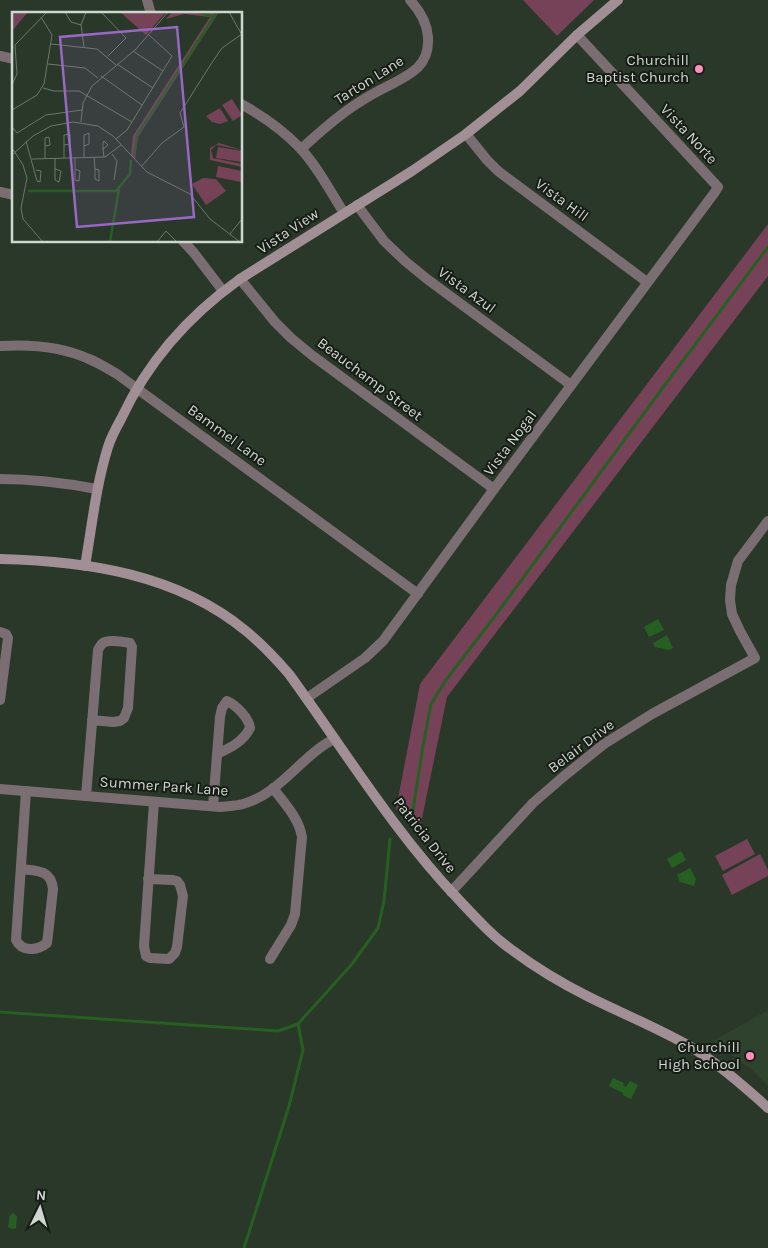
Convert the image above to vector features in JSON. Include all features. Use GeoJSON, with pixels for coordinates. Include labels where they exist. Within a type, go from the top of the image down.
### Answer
{"type":"FeatureCollection","features":[{"type":"Feature","properties":{"kind":"street","name":"Tarton Lane"},"geometry":{"type":"LineString","coordinates":[[301,149],[334,120],[358,103],[410,75],[424,61],[428,41],[427,27],[420,12],[410,0]]}},
{"type":"Feature","properties":{"kind":"street","name":"Vista View"},"geometry":{"type":"LineString","coordinates":[[85,566],[98,489],[109,445],[125,409],[145,374],[176,334],[202,309],[240,279],[412,171],[466,134],[520,91],[577,35],[618,0]]}},
{"type":"Feature","properties":{"kind":"street","name":"Vista Norte"},"geometry":{"type":"LineString","coordinates":[[577,35],[718,187]]}},
{"type":"Feature","properties":{"kind":"street"},"geometry":{"type":"LineString","coordinates":[[242,104],[255,111],[274,125],[301,149],[319,172],[344,213]]}},
{"type":"Feature","properties":{"kind":"street","name":"Vista Hill"},"geometry":{"type":"LineString","coordinates":[[466,134],[502,175],[647,282]]}},
{"type":"Feature","properties":{"kind":"street","name":"Vista Nogal"},"geometry":{"type":"LineString","coordinates":[[307,698],[365,658],[383,641],[718,187]]}},
{"type":"Feature","properties":{"kind":"street","name":"Vista Azul"},"geometry":{"type":"LineString","coordinates":[[357,205],[384,241],[405,261],[571,385]]}},
{"type":"Feature","properties":{"kind":"street"},"geometry":{"type":"LineString","coordinates":[[184,242],[223,291]]}},
{"type":"Feature","properties":{"kind":"street","name":"Beauchamp Street"},"geometry":{"type":"LineString","coordinates":[[240,279],[274,322],[312,356],[494,489]]}},
{"type":"Feature","properties":{"kind":"street","name":"Bammel Lane"},"geometry":{"type":"LineString","coordinates":[[0,346],[22,345],[53,348],[89,359],[117,374],[418,594]]}},
{"type":"Feature","properties":{"kind":"street"},"geometry":{"type":"LineString","coordinates":[[0,479],[55,482],[98,489]]}},
{"type":"Feature","properties":{"kind":"street","name":"Belair Drive"},"geometry":{"type":"LineString","coordinates":[[451,892],[533,803],[604,744],[652,714],[755,658],[732,614],[730,585],[738,561],[768,521]]}},
{"type":"Feature","properties":{"kind":"street","name":"Patricia Drive"},"geometry":{"type":"LineString","coordinates":[[0,559],[33,560],[85,566],[137,575],[194,597],[221,613],[246,631],[289,674],[398,828],[434,873],[486,929],[535,966],[589,997],[649,1025],[692,1048],[723,1069],[768,1108]]}},
{"type":"Feature","properties":{"kind":"street"},"geometry":{"type":"LineString","coordinates":[[0,632],[6,634],[8,638],[0,700]]}},
{"type":"Feature","properties":{"kind":"street"},"geometry":{"type":"LineString","coordinates":[[86,796],[92,720],[98,650],[104,642],[130,644],[132,647],[130,684],[128,708],[124,718],[113,722],[92,720]]}},
{"type":"Feature","properties":{"kind":"street"},"geometry":{"type":"LineString","coordinates":[[213,806],[217,754],[220,717],[222,708],[227,701],[240,711],[250,724],[250,728],[243,738],[217,754]]}},
{"type":"Feature","properties":{"kind":"street","name":"Summer Park Lane"},"geometry":{"type":"LineString","coordinates":[[0,790],[213,806],[244,804],[273,788],[324,744],[334,739]]}},
{"type":"Feature","properties":{"kind":"street"},"geometry":{"type":"LineString","coordinates":[[270,959],[291,925],[295,914],[302,837],[298,822],[273,788]]}},
{"type":"Feature","properties":{"kind":"street"},"geometry":{"type":"LineString","coordinates":[[21,869],[47,874],[52,883],[47,943],[37,948],[21,947],[16,940],[26,792]]}},
{"type":"Feature","properties":{"kind":"street"},"geometry":{"type":"LineString","coordinates":[[148,879],[173,880],[177,881],[180,885],[182,896],[177,947],[176,953],[169,959],[150,958],[144,952],[148,879],[154,802]]}},
{"type":"Feature","properties":{"kind":"shaded area"},"geometry":{"type":"Polygon","coordinates":[[[523,0],[594,0],[557,36],[523,0]]]}},
{"type":"Feature","properties":{"kind":"shaded area"},"geometry":{"type":"Polygon","coordinates":[[[768,224],[768,276],[447,697],[419,833],[396,809],[420,684],[768,224]]]}},
{"type":"Feature","properties":{"kind":"shaded area"},"geometry":{"type":"Polygon","coordinates":[[[658,619],[664,630],[649,637],[644,627],[658,619]]]}},
{"type":"Feature","properties":{"kind":"shaded area"},"geometry":{"type":"Polygon","coordinates":[[[667,635],[673,648],[669,650],[655,647],[653,643],[667,635]]]}},
{"type":"Feature","properties":{"kind":"shaded area"},"geometry":{"type":"Polygon","coordinates":[[[747,839],[755,854],[723,871],[715,856],[747,839]]]}},
{"type":"Feature","properties":{"kind":"shaded area"},"geometry":{"type":"Polygon","coordinates":[[[681,851],[686,860],[672,868],[667,859],[681,851]]]}},
{"type":"Feature","properties":{"kind":"shaded area"},"geometry":{"type":"Polygon","coordinates":[[[760,854],[768,870],[768,876],[732,895],[722,875],[760,854]]]}},
{"type":"Feature","properties":{"kind":"shaded area"},"geometry":{"type":"Polygon","coordinates":[[[690,868],[696,879],[694,886],[680,882],[677,875],[690,868]]]}},
{"type":"Feature","properties":{"kind":"shaded area","name":"Churchill High School"},"geometry":{"type":"Polygon","coordinates":[[[768,1010],[768,1086],[753,1071],[713,1041],[768,1010]]]}},
{"type":"Feature","properties":{"kind":"shaded area"},"geometry":{"type":"Polygon","coordinates":[[[613,1078],[624,1083],[623,1085],[626,1087],[630,1081],[638,1085],[631,1099],[609,1086],[613,1078]]]}},
{"type":"Feature","properties":{"kind":"shaded area"},"geometry":{"type":"Polygon","coordinates":[[[13,1213],[17,1216],[16,1228],[12,1229],[8,1227],[10,1215],[13,1213]]]}},
{"type":"Feature","properties":{"kind":"waterway"},"geometry":{"type":"LineString","coordinates":[[411,823],[431,704],[446,680],[768,247]]}},
{"type":"Feature","properties":{"kind":"waterway"},"geometry":{"type":"LineString","coordinates":[[0,1012],[278,1031],[298,1024],[352,964],[378,928],[384,901],[390,839]]}},
{"type":"Feature","properties":{"kind":"waterway"},"geometry":{"type":"LineString","coordinates":[[244,1248],[289,1106],[303,1050],[298,1024]]}},
{"type":"Feature","properties":{"kind":"place","name":"Churchill Baptist Church"},"geometry":{"type":"Point","coordinates":[699,69]}},
{"type":"Feature","properties":{"kind":"place","name":"Churchill High School"},"geometry":{"type":"Point","coordinates":[750,1056]}}]}
